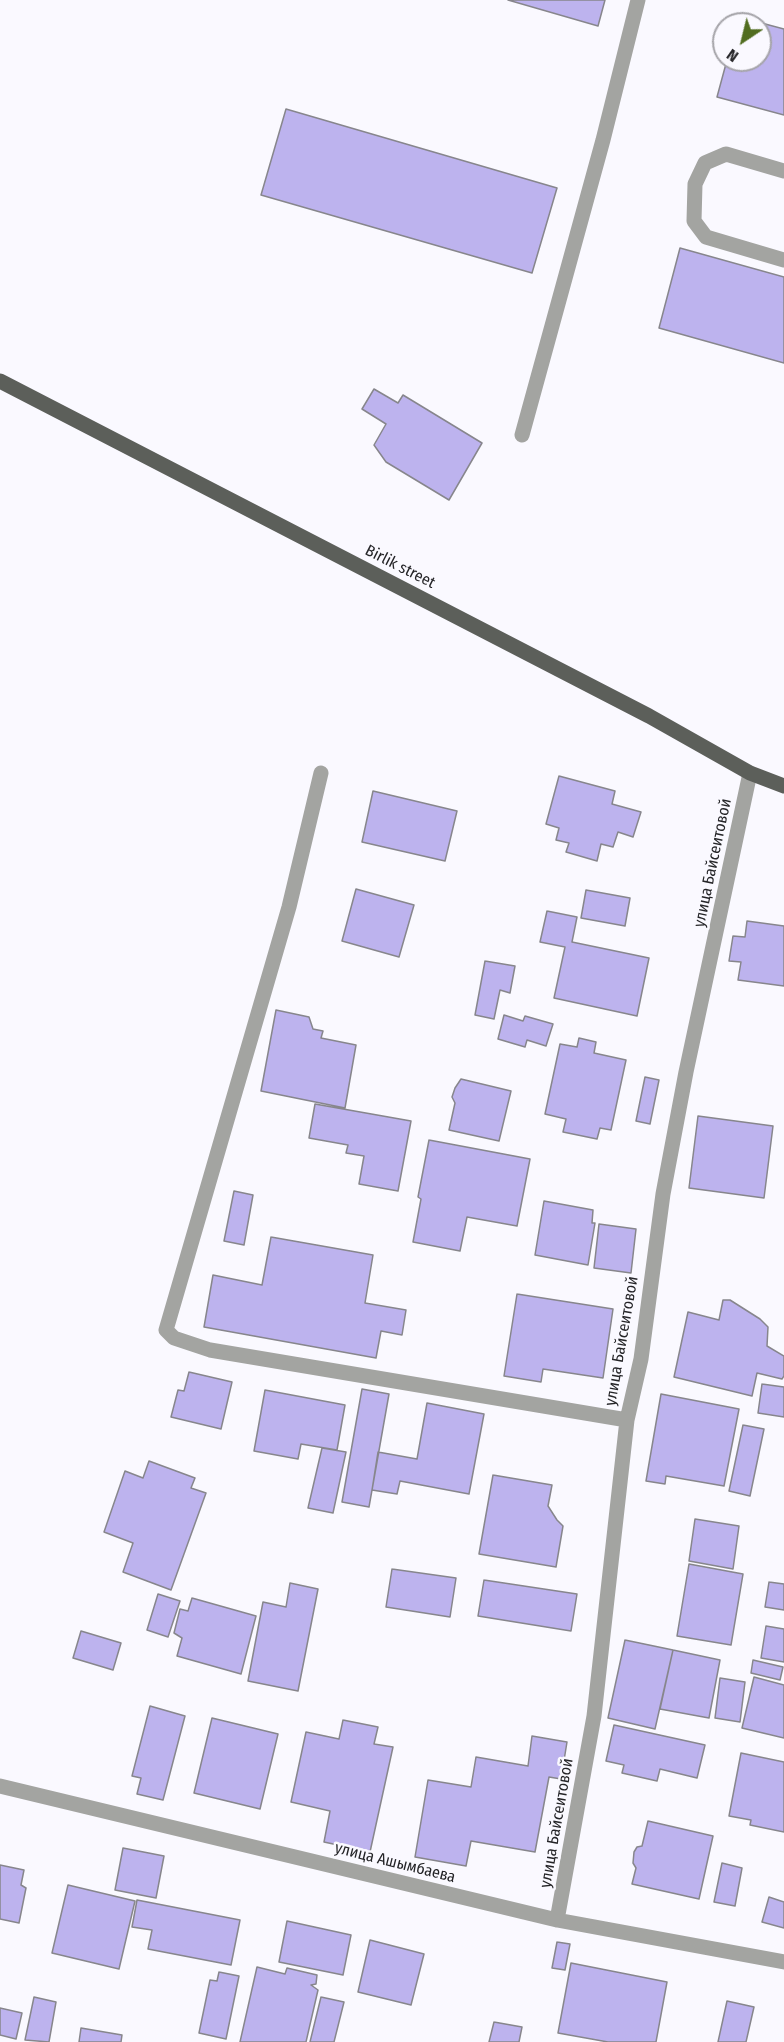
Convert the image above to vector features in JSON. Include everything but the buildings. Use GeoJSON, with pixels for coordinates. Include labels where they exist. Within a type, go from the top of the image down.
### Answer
{"type":"FeatureCollection","features":[{"type":"Feature","properties":{"kind":"main road","name":"Birlik street"},"geometry":{"type":"LineString","coordinates":[[0,381],[649,716],[750,773],[784,786]]}},
{"type":"Feature","properties":{"kind":"street"},"geometry":{"type":"LineString","coordinates":[[522,435],[603,140],[638,0]]}},
{"type":"Feature","properties":{"kind":"street"},"geometry":{"type":"LineString","coordinates":[[784,171],[726,154],[705,163],[695,184],[694,221],[706,237],[784,260]]}},
{"type":"Feature","properties":{"kind":"street"},"geometry":{"type":"LineString","coordinates":[[321,772],[289,907],[166,1330],[174,1338],[210,1350],[627,1420]]}},
{"type":"Feature","properties":{"kind":"street","name":"улица Байсеитовой"},"geometry":{"type":"LineString","coordinates":[[557,1920],[594,1716],[627,1420],[641,1359],[667,1172],[688,1061],[750,773]]}},
{"type":"Feature","properties":{"kind":"street","name":"улица Ашымбаева"},"geometry":{"type":"LineString","coordinates":[[0,1786],[557,1920],[784,1962]]}}]}
